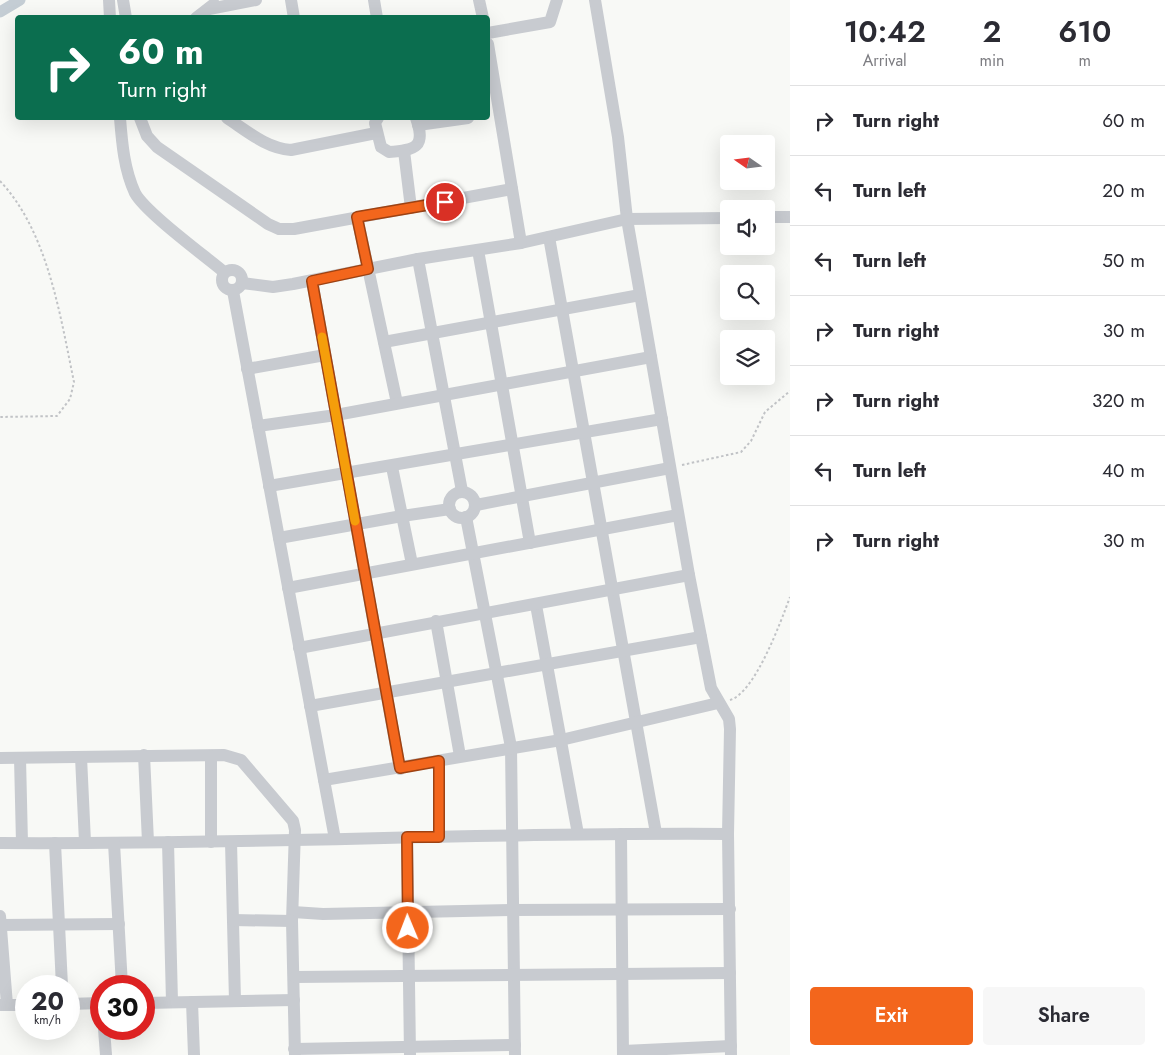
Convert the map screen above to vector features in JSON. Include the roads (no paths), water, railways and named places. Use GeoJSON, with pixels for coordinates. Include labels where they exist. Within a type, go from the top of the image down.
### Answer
{"type":"FeatureCollection","features":[{"type":"Feature","properties":{"kind":"street"},"geometry":{"type":"LineString","coordinates":[[109,0],[110,15]]}},
{"type":"Feature","properties":{"kind":"street"},"geometry":{"type":"LineString","coordinates":[[123,0],[126,15]]}},
{"type":"Feature","properties":{"kind":"street"},"geometry":{"type":"LineString","coordinates":[[200,15],[214,4],[256,0]]}},
{"type":"Feature","properties":{"kind":"street"},"geometry":{"type":"LineString","coordinates":[[291,0],[294,15]]}},
{"type":"Feature","properties":{"kind":"street"},"geometry":{"type":"LineString","coordinates":[[374,0],[376,15]]}},
{"type":"Feature","properties":{"kind":"street"},"geometry":{"type":"LineString","coordinates":[[479,0],[482,15]]}},
{"type":"Feature","properties":{"kind":"street"},"geometry":{"type":"LineString","coordinates":[[490,33],[550,22],[557,0]]}},
{"type":"Feature","properties":{"kind":"street"},"geometry":{"type":"LineString","coordinates":[[595,0],[618,137],[627,219],[678,516],[711,688],[729,719],[728,834],[731,1050],[623,1053],[621,834]]}},
{"type":"Feature","properties":{"kind":"street"},"geometry":{"type":"LineString","coordinates":[[490,72],[493,114],[512,189],[521,243]]}},
{"type":"Feature","properties":{"kind":"street"},"geometry":{"type":"LineString","coordinates":[[120,120],[126,168],[136,195],[172,229],[224,272],[235,270],[240,273],[237,287],[247,368],[335,839]]}},
{"type":"Feature","properties":{"kind":"street"},"geometry":{"type":"LineString","coordinates":[[141,120],[147,136],[157,147],[268,224],[279,229],[294,229],[512,189]]}},
{"type":"Feature","properties":{"kind":"street"},"geometry":{"type":"LineString","coordinates":[[230,120],[268,145],[291,150],[376,133]]}},
{"type":"Feature","properties":{"kind":"street"},"geometry":{"type":"LineString","coordinates":[[377,120],[375,123],[376,133],[380,147],[384,150],[404,151],[415,148],[421,138],[417,121],[434,120]]}},
{"type":"Feature","properties":{"kind":"street"},"geometry":{"type":"LineString","coordinates":[[404,151],[411,208]]}},
{"type":"Feature","properties":{"kind":"street"},"geometry":{"type":"LineString","coordinates":[[357,217],[397,403]]}},
{"type":"Feature","properties":{"kind":"street"},"geometry":{"type":"LineString","coordinates":[[775,217],[790,217]]}},
{"type":"Feature","properties":{"kind":"street"},"geometry":{"type":"LineString","coordinates":[[237,287],[273,287],[312,281],[418,259],[521,243],[627,219],[720,218]]}},
{"type":"Feature","properties":{"kind":"street"},"geometry":{"type":"LineString","coordinates":[[549,237],[638,722],[656,833]]}},
{"type":"Feature","properties":{"kind":"street"},"geometry":{"type":"LineString","coordinates":[[478,250],[530,543]]}},
{"type":"Feature","properties":{"kind":"street"},"geometry":{"type":"LineString","coordinates":[[418,259],[462,492]]}},
{"type":"Feature","properties":{"kind":"street"},"geometry":{"type":"LineString","coordinates":[[312,281],[400,768]]}},
{"type":"Feature","properties":{"kind":"street"},"geometry":{"type":"LineString","coordinates":[[384,342],[563,310],[640,294]]}},
{"type":"Feature","properties":{"kind":"street"},"geometry":{"type":"LineString","coordinates":[[247,368],[326,355]]}},
{"type":"Feature","properties":{"kind":"street"},"geometry":{"type":"LineString","coordinates":[[258,426],[443,396],[651,357]]}},
{"type":"Feature","properties":{"kind":"street"},"geometry":{"type":"LineString","coordinates":[[269,486],[662,419]]}},
{"type":"Feature","properties":{"kind":"street"},"geometry":{"type":"LineString","coordinates":[[392,466],[412,564]]}},
{"type":"Feature","properties":{"kind":"street"},"geometry":{"type":"LineString","coordinates":[[476,504],[670,468]]}},
{"type":"Feature","properties":{"kind":"street"},"geometry":{"type":"LineString","coordinates":[[279,538],[356,523],[450,510],[460,518],[466,517],[475,510],[474,498],[468,493],[454,494],[450,501],[450,510]]}},
{"type":"Feature","properties":{"kind":"street"},"geometry":{"type":"LineString","coordinates":[[288,588],[473,552],[678,516]]}},
{"type":"Feature","properties":{"kind":"street"},"geometry":{"type":"LineString","coordinates":[[0,758],[224,755],[241,760],[293,821],[294,1052],[515,1050],[511,747],[466,517]]}},
{"type":"Feature","properties":{"kind":"street"},"geometry":{"type":"LineString","coordinates":[[299,648],[376,632],[485,612],[536,605],[689,575]]}},
{"type":"Feature","properties":{"kind":"street"},"geometry":{"type":"LineString","coordinates":[[536,605],[578,834]]}},
{"type":"Feature","properties":{"kind":"street"},"geometry":{"type":"LineString","coordinates":[[436,621],[460,756]]}},
{"type":"Feature","properties":{"kind":"street"},"geometry":{"type":"LineString","coordinates":[[310,706],[701,637]]}},
{"type":"Feature","properties":{"kind":"street"},"geometry":{"type":"LineString","coordinates":[[324,780],[561,740],[718,703]]}},
{"type":"Feature","properties":{"kind":"street"},"geometry":{"type":"LineString","coordinates":[[144,755],[148,842]]}},
{"type":"Feature","properties":{"kind":"street"},"geometry":{"type":"LineString","coordinates":[[211,756],[211,842]]}},
{"type":"Feature","properties":{"kind":"street"},"geometry":{"type":"LineString","coordinates":[[82,757],[85,842]]}},
{"type":"Feature","properties":{"kind":"street"},"geometry":{"type":"LineString","coordinates":[[20,758],[22,843]]}},
{"type":"Feature","properties":{"kind":"street"},"geometry":{"type":"LineString","coordinates":[[439,761],[439,837]]}},
{"type":"Feature","properties":{"kind":"street"},"geometry":{"type":"LineString","coordinates":[[0,843],[232,842],[656,833],[728,834]]}},
{"type":"Feature","properties":{"kind":"street"},"geometry":{"type":"LineString","coordinates":[[407,837],[410,1052]]}},
{"type":"Feature","properties":{"kind":"street"},"geometry":{"type":"LineString","coordinates":[[168,842],[172,1002]]}},
{"type":"Feature","properties":{"kind":"street"},"geometry":{"type":"LineString","coordinates":[[232,842],[235,1002]]}},
{"type":"Feature","properties":{"kind":"street"},"geometry":{"type":"LineString","coordinates":[[55,843],[61,975]]}},
{"type":"Feature","properties":{"kind":"street"},"geometry":{"type":"LineString","coordinates":[[114,843],[121,975]]}},
{"type":"Feature","properties":{"kind":"street"},"geometry":{"type":"LineString","coordinates":[[233,920],[322,914],[408,912],[730,909]]}},
{"type":"Feature","properties":{"kind":"street"},"geometry":{"type":"LineString","coordinates":[[0,916],[4,1005]]}},
{"type":"Feature","properties":{"kind":"street"},"geometry":{"type":"LineString","coordinates":[[1,925],[119,924]]}},
{"type":"Feature","properties":{"kind":"street"},"geometry":{"type":"LineString","coordinates":[[294,977],[730,973]]}},
{"type":"Feature","properties":{"kind":"street"},"geometry":{"type":"LineString","coordinates":[[155,1003],[294,1000]]}},
{"type":"Feature","properties":{"kind":"street"},"geometry":{"type":"LineString","coordinates":[[192,1002],[194,1055]]}},
{"type":"Feature","properties":{"kind":"street"},"geometry":{"type":"LineString","coordinates":[[105,1040],[106,1055]]}},
{"type":"Feature","properties":{"kind":"waterway"},"geometry":{"type":"LineString","coordinates":[[0,12],[20,0]]}}]}
